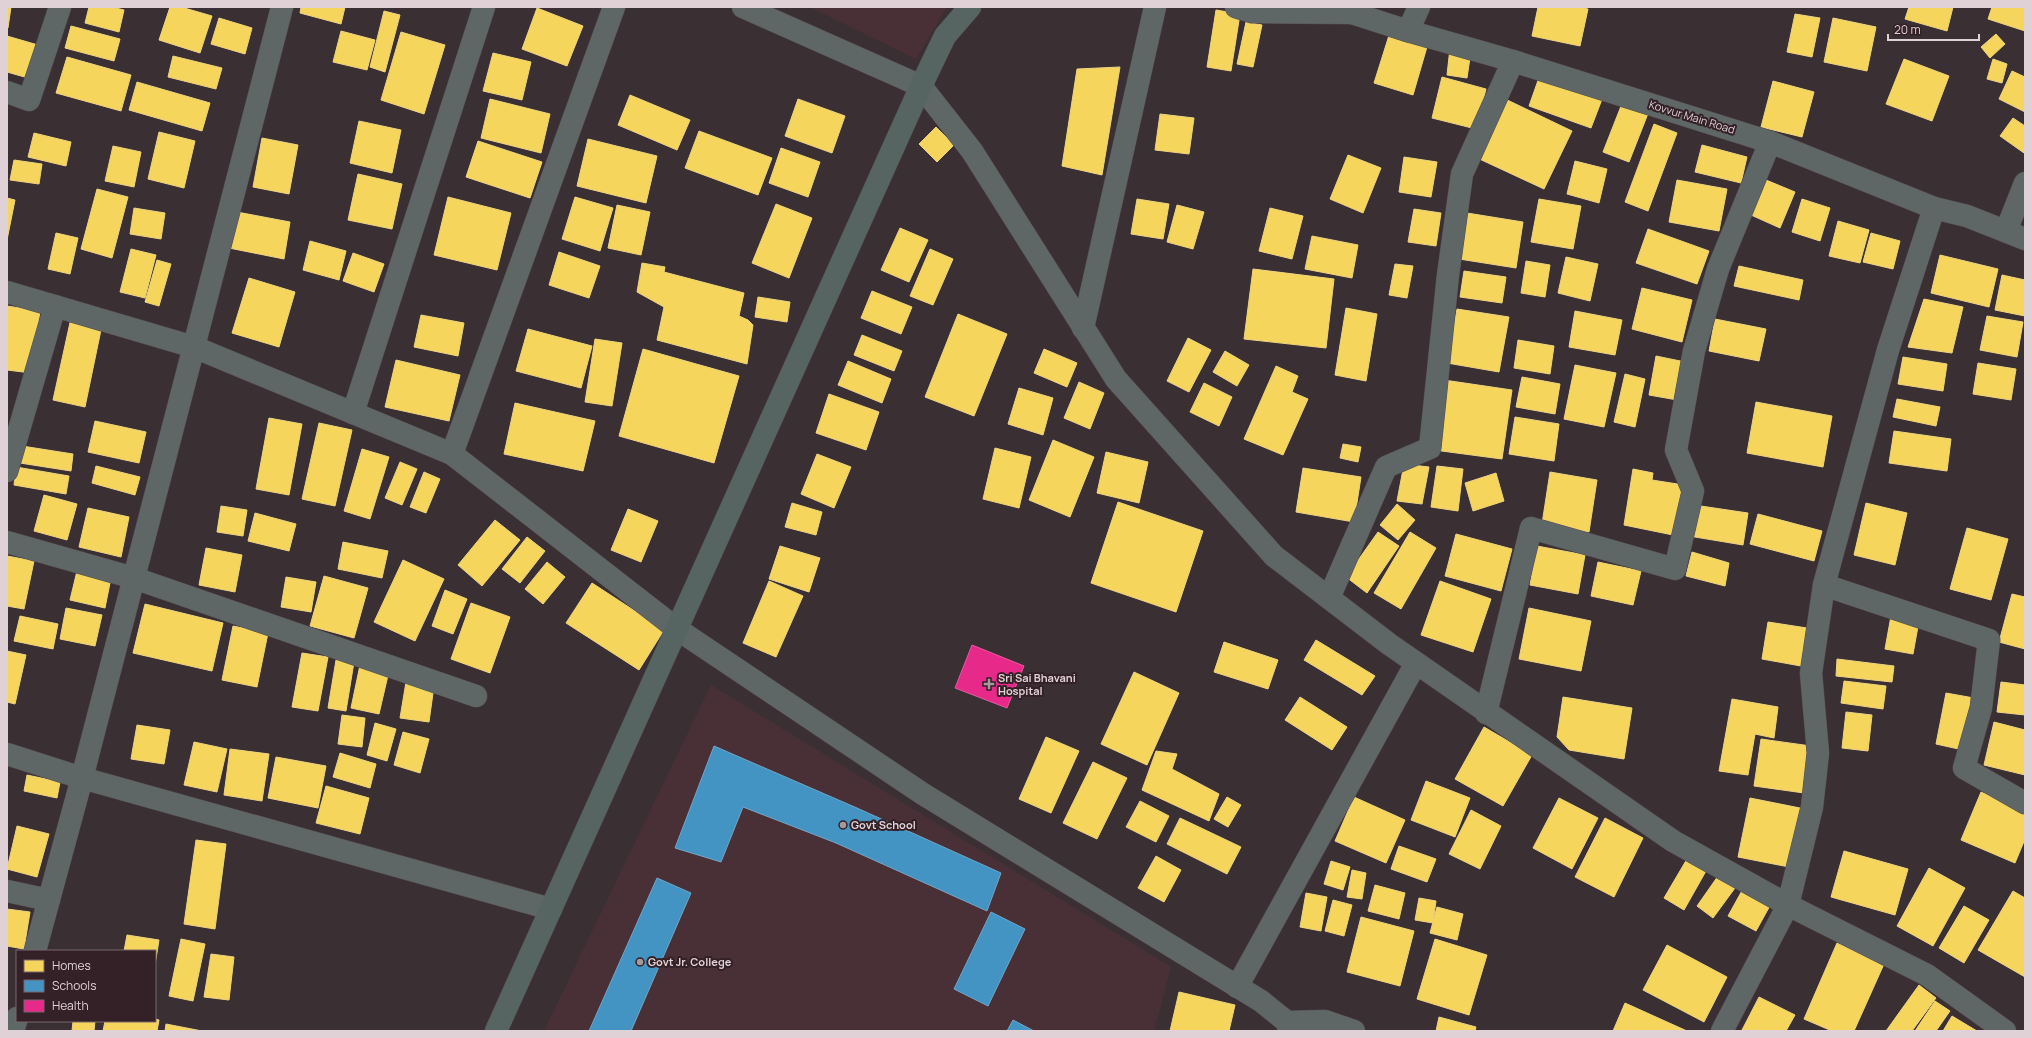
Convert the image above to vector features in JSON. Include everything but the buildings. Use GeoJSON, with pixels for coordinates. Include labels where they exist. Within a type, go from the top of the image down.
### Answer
{"type":"FeatureCollection","features":[{"type":"Feature","properties":{"kind":"main road"},"geometry":{"type":"LineString","coordinates":[[496,1031],[921,86],[946,36],[970,7]]}},
{"type":"Feature","properties":{"kind":"street"},"geometry":{"type":"LineString","coordinates":[[7,92],[29,100],[60,7]]}},
{"type":"Feature","properties":{"kind":"street"},"geometry":{"type":"LineString","coordinates":[[35,950],[82,778],[282,7]]}},
{"type":"Feature","properties":{"kind":"street"},"geometry":{"type":"LineString","coordinates":[[353,413],[484,7]]}},
{"type":"Feature","properties":{"kind":"street"},"geometry":{"type":"LineString","coordinates":[[452,454],[614,7]]}},
{"type":"Feature","properties":{"kind":"street"},"geometry":{"type":"LineString","coordinates":[[743,7],[921,86],[972,150],[1116,379],[1274,556],[1416,663],[1673,842],[1788,905],[1927,975],[2005,1031]]}},
{"type":"Feature","properties":{"kind":"street"},"geometry":{"type":"LineString","coordinates":[[1083,328],[1155,7]]}},
{"type":"Feature","properties":{"kind":"street","name":"Kovvur Main Road"},"geometry":{"type":"LineString","coordinates":[[1236,7],[1252,12],[1347,10],[1408,31],[1513,61],[1770,142],[1934,208],[1967,216],[2015,235]]}},
{"type":"Feature","properties":{"kind":"street"},"geometry":{"type":"LineString","coordinates":[[1408,31],[1419,7]]}},
{"type":"Feature","properties":{"kind":"street"},"geometry":{"type":"LineString","coordinates":[[1329,598],[1386,467],[1430,448],[1448,275],[1462,174],[1513,61]]}},
{"type":"Feature","properties":{"kind":"street"},"geometry":{"type":"LineString","coordinates":[[1486,712],[1531,528],[1675,569],[1693,491],[1676,450],[1694,351],[1718,269],[1770,142]]}},
{"type":"Feature","properties":{"kind":"street"},"geometry":{"type":"LineString","coordinates":[[2015,235],[2025,183]]}},
{"type":"Feature","properties":{"kind":"street"},"geometry":{"type":"LineString","coordinates":[[1722,1031],[1788,905],[1812,807],[1818,753],[1811,673],[1824,585],[1888,350],[1934,208]]}},
{"type":"Feature","properties":{"kind":"street"},"geometry":{"type":"LineString","coordinates":[[7,292],[194,347],[452,454],[677,628],[923,794],[1261,1001],[1288,1027],[1325,1020],[1354,1031]]}},
{"type":"Feature","properties":{"kind":"street"},"geometry":{"type":"LineString","coordinates":[[7,471],[55,306]]}},
{"type":"Feature","properties":{"kind":"street"},"geometry":{"type":"LineString","coordinates":[[7,542],[134,578],[476,696]]}},
{"type":"Feature","properties":{"kind":"street"},"geometry":{"type":"LineString","coordinates":[[1824,585],[1989,640],[1981,708],[1964,768],[2025,803]]}},
{"type":"Feature","properties":{"kind":"street"},"geometry":{"type":"LineString","coordinates":[[1238,987],[1416,663]]}},
{"type":"Feature","properties":{"kind":"street"},"geometry":{"type":"LineString","coordinates":[[7,754],[82,778],[551,909]]}},
{"type":"Feature","properties":{"kind":"street"},"geometry":{"type":"LineString","coordinates":[[7,891],[49,900]]}},
{"type":"Feature","properties":{"kind":"street"},"geometry":{"type":"LineString","coordinates":[[13,1031],[16,1021]]}},
{"type":"Feature","properties":{"kind":"shaded area"},"geometry":{"type":"Polygon","coordinates":[[[810,7],[947,7],[916,59],[810,7]]]}},
{"type":"Feature","properties":{"kind":"shaded area"},"geometry":{"type":"Polygon","coordinates":[[[711,685],[1171,967],[1154,1031],[544,1031],[711,685]]]}},
{"type":"Feature","properties":{"kind":"place","name":"Sri Sai Bhavani Hospital"},"geometry":{"type":"Point","coordinates":[989,684]}},
{"type":"Feature","properties":{"kind":"place","name":"Govt School"},"geometry":{"type":"Point","coordinates":[843,825]}},
{"type":"Feature","properties":{"kind":"place","name":"Govt Jr. College"},"geometry":{"type":"Point","coordinates":[640,962]}}]}
